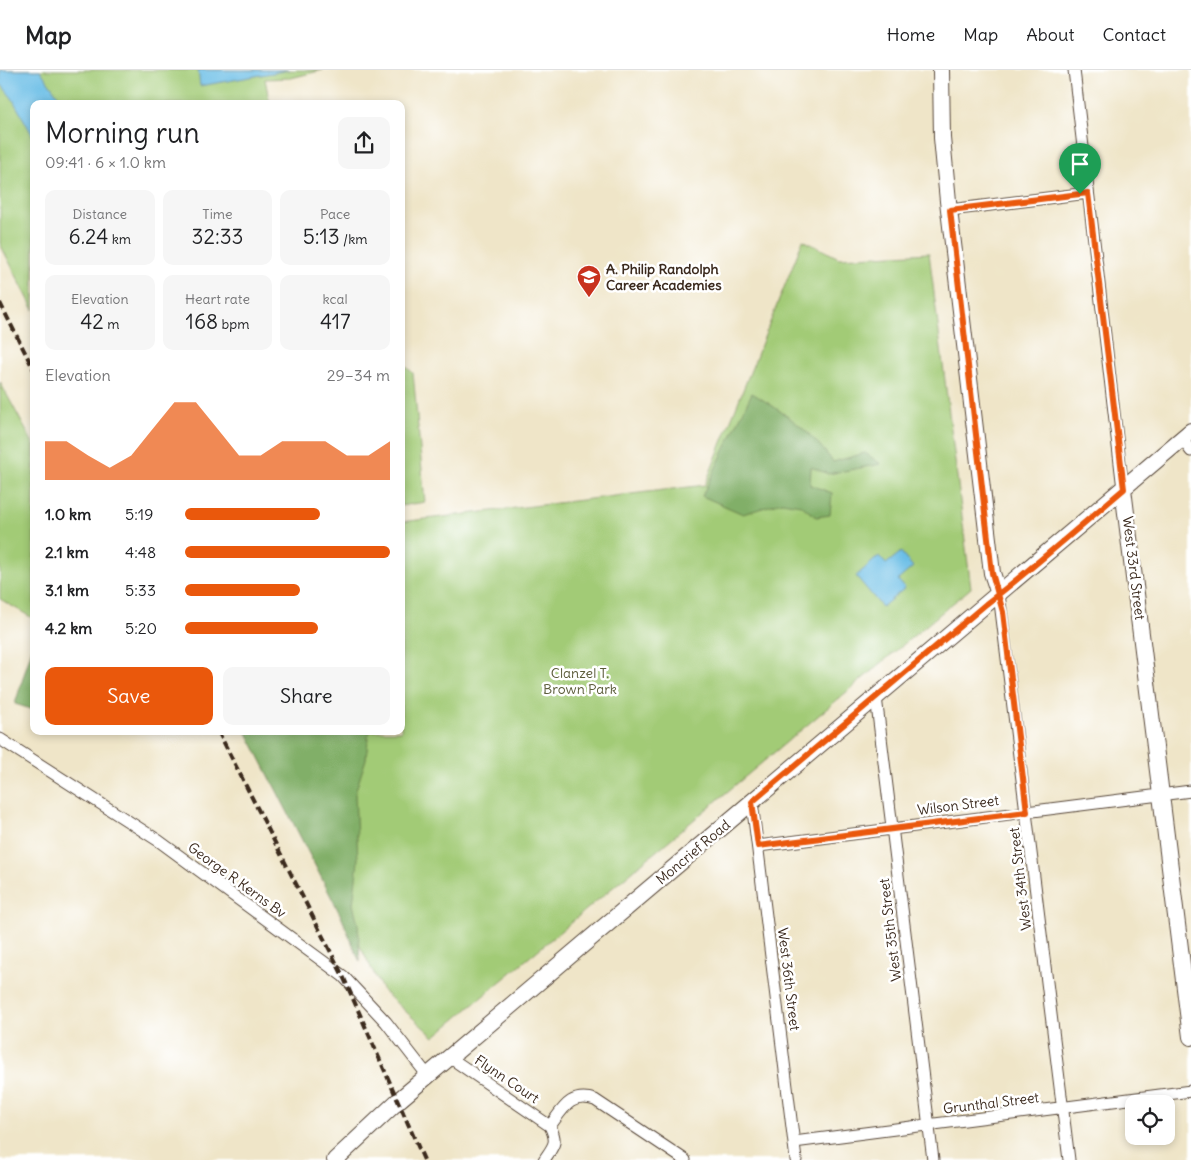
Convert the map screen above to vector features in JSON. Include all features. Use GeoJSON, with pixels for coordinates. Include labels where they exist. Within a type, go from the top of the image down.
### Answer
{"type":"FeatureCollection","features":[{"type":"Feature","properties":{"kind":"main road"},"geometry":{"type":"LineString","coordinates":[[941,70],[942,138],[992,573],[999,594]]}},
{"type":"Feature","properties":{"kind":"main road","name":"Moncrief Road"},"geometry":{"type":"LineString","coordinates":[[336,1160],[392,1106],[449,1057],[1124,489],[1188,441]]}},
{"type":"Feature","properties":{"kind":"main road","name":"West 33rd Street"},"geometry":{"type":"LineString","coordinates":[[1124,489],[1191,1037]]}},
{"type":"Feature","properties":{"kind":"street","name":"West 33rd Street"},"geometry":{"type":"LineString","coordinates":[[1074,70],[1124,489]]}},
{"type":"Feature","properties":{"kind":"street"},"geometry":{"type":"LineString","coordinates":[[950,210],[1088,193]]}},
{"type":"Feature","properties":{"kind":"street","name":"West 34th Street"},"geometry":{"type":"LineString","coordinates":[[999,594],[1069,1160]]}},
{"type":"Feature","properties":{"kind":"street","name":"West 35th Street"},"geometry":{"type":"LineString","coordinates":[[876,697],[933,1160]]}},
{"type":"Feature","properties":{"kind":"street","name":"George R Kerns Bv"},"geometry":{"type":"LineString","coordinates":[[0,739],[159,841],[343,976],[386,1022],[428,1076]]}},
{"type":"Feature","properties":{"kind":"street","name":"Wilson Street"},"geometry":{"type":"LineString","coordinates":[[758,846],[1191,791]]}},
{"type":"Feature","properties":{"kind":"street","name":"West 36th Street"},"geometry":{"type":"LineString","coordinates":[[752,802],[796,1160]]}},
{"type":"Feature","properties":{"kind":"street","name":"Flynn Court"},"geometry":{"type":"LineString","coordinates":[[449,1057],[550,1126]]}},
{"type":"Feature","properties":{"kind":"street","name":"Grunthal Street"},"geometry":{"type":"LineString","coordinates":[[794,1142],[1063,1109],[1191,1091]]}},
{"type":"Feature","properties":{"kind":"street"},"geometry":{"type":"LineString","coordinates":[[544,1160],[555,1144],[555,1137],[550,1126],[569,1102],[575,1098],[595,1100],[685,1160]]}},
{"type":"Feature","properties":{"kind":"green space"},"geometry":{"type":"Polygon","coordinates":[[[0,70],[323,70],[291,78],[265,79],[269,100],[30,100],[30,302],[0,244],[0,70]]]}},
{"type":"Feature","properties":{"kind":"green space","name":"Clanzel T. Brown Park"},"geometry":{"type":"Polygon","coordinates":[[[803,240],[839,258],[929,253],[971,588],[434,1037],[383,991],[252,735],[405,735],[405,522],[705,485],[803,240]]]}},
{"type":"Feature","properties":{"kind":"green space"},"geometry":{"type":"Polygon","coordinates":[[[405,366],[413,373],[425,502],[405,505],[405,366]]]}},
{"type":"Feature","properties":{"kind":"green space"},"geometry":{"type":"Polygon","coordinates":[[[0,382],[30,438],[30,617],[0,599],[0,382]]]}},
{"type":"Feature","properties":{"kind":"green space"},"geometry":{"type":"Polygon","coordinates":[[[752,393],[776,408],[806,431],[833,462],[865,453],[881,464],[828,474],[811,467],[810,485],[832,493],[830,515],[816,517],[801,505],[782,502],[743,514],[702,496],[752,393]]]}},
{"type":"Feature","properties":{"kind":"green space"},"geometry":{"type":"Polygon","coordinates":[[[30,655],[30,709],[15,704],[30,655]]]}},
{"type":"Feature","properties":{"kind":"green space"},"geometry":{"type":"Polygon","coordinates":[[[248,735],[369,735],[366,759],[355,793],[358,861],[353,904],[358,924],[360,962],[341,916],[248,735]]]}},
{"type":"Feature","properties":{"kind":"water"},"geometry":{"type":"Polygon","coordinates":[[[0,70],[40,70],[61,100],[30,100],[30,131],[12,98],[0,83],[0,70]]]}},
{"type":"Feature","properties":{"kind":"water"},"geometry":{"type":"Polygon","coordinates":[[[198,70],[289,70],[200,86],[198,70]]]}},
{"type":"Feature","properties":{"kind":"water"},"geometry":{"type":"Polygon","coordinates":[[[901,552],[913,567],[898,580],[905,588],[882,607],[856,576],[879,556],[886,564],[901,552]]]}},
{"type":"Feature","properties":{"kind":"railway"},"geometry":{"type":"LineString","coordinates":[[0,303],[30,362]]}},
{"type":"Feature","properties":{"kind":"railway"},"geometry":{"type":"LineString","coordinates":[[220,735],[343,976],[424,1160]]}},
{"type":"Feature","properties":{"kind":"place","name":"A. Philip Randolph Career Academies"},"geometry":{"type":"Point","coordinates":[589,298]}},
{"type":"Feature","properties":{"kind":"route"},"geometry":{"type":"LineString","coordinates":[[1080,194],[950,210],[992,573],[999,594],[1003,612],[1027,812],[758,846],[752,802],[986,604],[999,594],[1011,585],[1124,489],[1088,193],[1080,194]]}}]}
